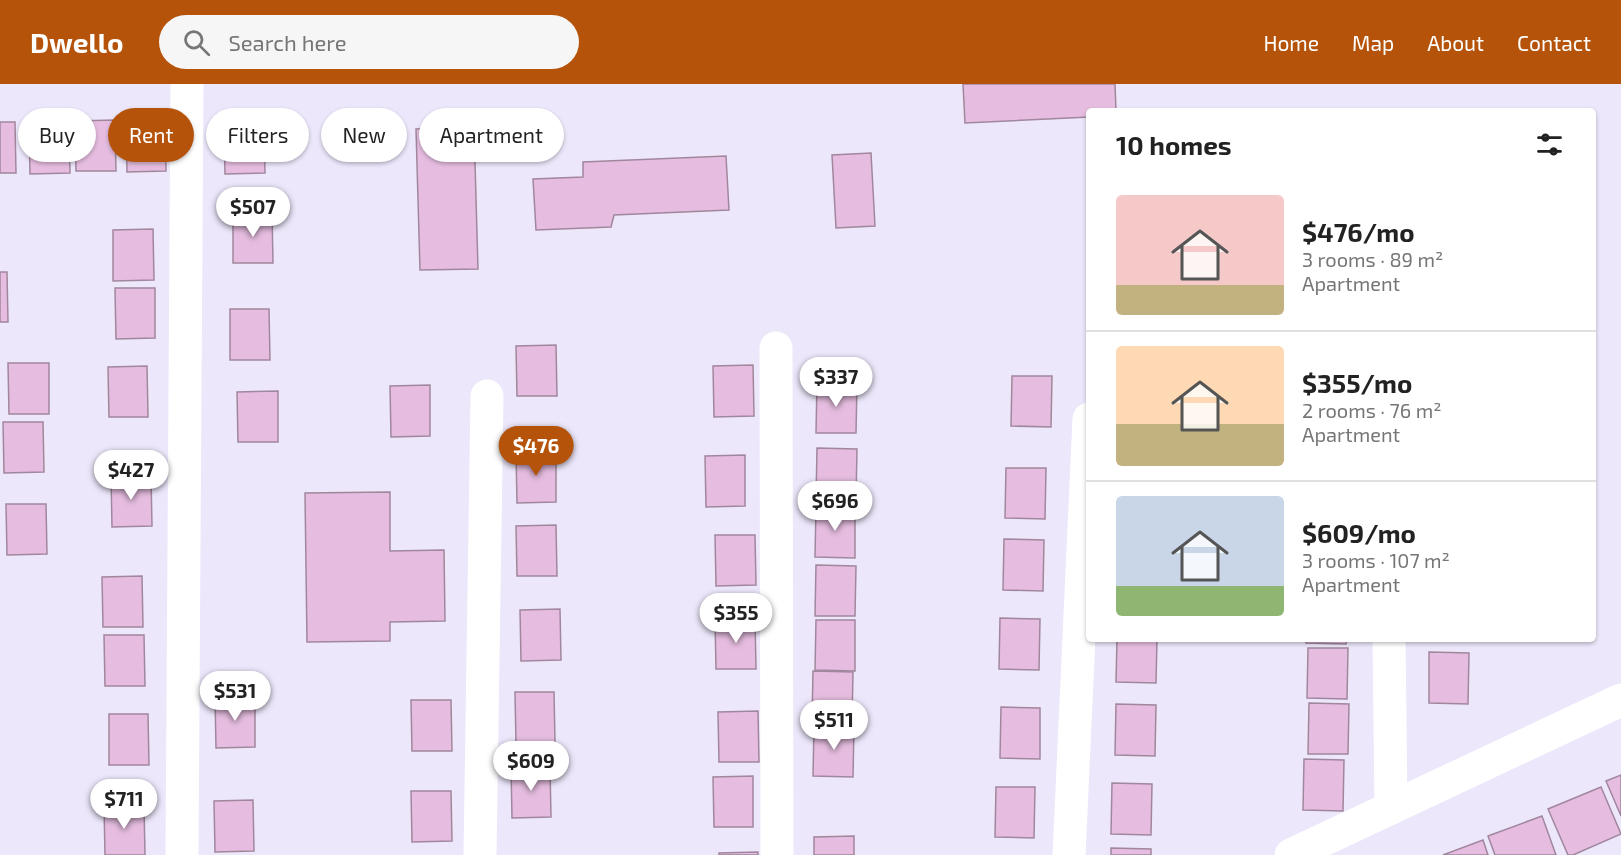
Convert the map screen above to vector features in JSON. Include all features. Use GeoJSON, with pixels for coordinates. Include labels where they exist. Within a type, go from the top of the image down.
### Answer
{"type":"FeatureCollection","features":[{"type":"Feature","properties":{"kind":"street"},"geometry":{"type":"LineString","coordinates":[[182,855],[187,84]]}},
{"type":"Feature","properties":{"kind":"street"},"geometry":{"type":"LineString","coordinates":[[776,348],[777,855]]}},
{"type":"Feature","properties":{"kind":"street"},"geometry":{"type":"LineString","coordinates":[[480,855],[487,396]]}},
{"type":"Feature","properties":{"kind":"street"},"geometry":{"type":"LineString","coordinates":[[1069,855],[1086,484]]}},
{"type":"Feature","properties":{"kind":"street"},"geometry":{"type":"LineString","coordinates":[[1389,642],[1391,808]]}},
{"type":"Feature","properties":{"kind":"street"},"geometry":{"type":"LineString","coordinates":[[1291,855],[1621,700]]}},
{"type":"Feature","properties":{"kind":"building"},"geometry":{"type":"Polygon","coordinates":[[[963,84],[1115,84],[1116,108],[1086,108],[1086,117],[965,123],[963,84]]]}},
{"type":"Feature","properties":{"kind":"building"},"geometry":{"type":"Polygon","coordinates":[[[96,120],[108,120],[108,162],[116,162],[116,171],[76,171],[76,162],[96,162],[96,120]]]}},
{"type":"Feature","properties":{"kind":"building"},"geometry":{"type":"Polygon","coordinates":[[[0,122],[15,122],[16,173],[0,173],[0,122]]]}},
{"type":"Feature","properties":{"kind":"building"},"geometry":{"type":"Polygon","coordinates":[[[416,129],[419,129],[419,162],[475,162],[478,269],[420,270],[416,129]]]}},
{"type":"Feature","properties":{"kind":"building"},"geometry":{"type":"Polygon","coordinates":[[[871,153],[875,226],[836,228],[832,155],[871,153]]]}},
{"type":"Feature","properties":{"kind":"building"},"geometry":{"type":"Polygon","coordinates":[[[726,156],[729,210],[614,215],[611,227],[536,230],[533,179],[583,177],[583,162],[726,156]]]}},
{"type":"Feature","properties":{"kind":"building"},"geometry":{"type":"Polygon","coordinates":[[[30,162],[70,162],[70,173],[30,174],[30,162]]]}},
{"type":"Feature","properties":{"kind":"building"},"geometry":{"type":"Polygon","coordinates":[[[127,162],[166,162],[166,171],[127,172],[127,162]]]}},
{"type":"Feature","properties":{"kind":"building"},"geometry":{"type":"Polygon","coordinates":[[[225,162],[265,162],[265,173],[225,174],[225,162]]]}},
{"type":"Feature","properties":{"kind":"building"},"geometry":{"type":"Polygon","coordinates":[[[272,212],[273,263],[233,263],[233,213],[272,212]]]}},
{"type":"Feature","properties":{"kind":"building"},"geometry":{"type":"Polygon","coordinates":[[[153,229],[154,280],[113,281],[113,230],[153,229]]]}},
{"type":"Feature","properties":{"kind":"building"},"geometry":{"type":"Polygon","coordinates":[[[0,272],[7,272],[8,322],[0,322],[0,272]]]}},
{"type":"Feature","properties":{"kind":"building"},"geometry":{"type":"Polygon","coordinates":[[[115,288],[155,288],[155,338],[116,339],[115,288]]]}},
{"type":"Feature","properties":{"kind":"building"},"geometry":{"type":"Polygon","coordinates":[[[230,309],[269,309],[270,360],[230,360],[230,309]]]}},
{"type":"Feature","properties":{"kind":"building"},"geometry":{"type":"Polygon","coordinates":[[[556,345],[557,396],[517,396],[516,346],[556,345]]]}},
{"type":"Feature","properties":{"kind":"building"},"geometry":{"type":"Polygon","coordinates":[[[8,363],[49,363],[49,414],[9,414],[8,363]]]}},
{"type":"Feature","properties":{"kind":"building"},"geometry":{"type":"Polygon","coordinates":[[[753,365],[754,416],[714,417],[713,366],[753,365]]]}},
{"type":"Feature","properties":{"kind":"building"},"geometry":{"type":"Polygon","coordinates":[[[147,366],[148,417],[109,417],[108,367],[147,366]]]}},
{"type":"Feature","properties":{"kind":"building"},"geometry":{"type":"Polygon","coordinates":[[[1012,376],[1052,376],[1051,427],[1011,426],[1012,376]]]}},
{"type":"Feature","properties":{"kind":"building"},"geometry":{"type":"Polygon","coordinates":[[[817,382],[857,383],[856,433],[816,433],[817,382]]]}},
{"type":"Feature","properties":{"kind":"building"},"geometry":{"type":"Polygon","coordinates":[[[430,385],[430,436],[391,437],[390,386],[430,385]]]}},
{"type":"Feature","properties":{"kind":"building"},"geometry":{"type":"Polygon","coordinates":[[[278,391],[278,442],[238,442],[237,392],[278,391]]]}},
{"type":"Feature","properties":{"kind":"building"},"geometry":{"type":"Polygon","coordinates":[[[3,422],[43,422],[44,472],[4,473],[3,422]]]}},
{"type":"Feature","properties":{"kind":"building"},"geometry":{"type":"Polygon","coordinates":[[[817,448],[857,449],[856,499],[816,499],[817,448]]]}},
{"type":"Feature","properties":{"kind":"building"},"geometry":{"type":"Polygon","coordinates":[[[556,451],[556,502],[517,503],[516,452],[556,451]]]}},
{"type":"Feature","properties":{"kind":"building"},"geometry":{"type":"Polygon","coordinates":[[[745,455],[745,506],[706,507],[705,456],[745,455]]]}},
{"type":"Feature","properties":{"kind":"building"},"geometry":{"type":"Polygon","coordinates":[[[1006,468],[1046,468],[1045,519],[1005,518],[1006,468]]]}},
{"type":"Feature","properties":{"kind":"building"},"geometry":{"type":"Polygon","coordinates":[[[111,476],[151,476],[152,526],[112,527],[111,476]]]}},
{"type":"Feature","properties":{"kind":"building"},"geometry":{"type":"Polygon","coordinates":[[[390,492],[390,551],[444,550],[445,621],[390,622],[390,641],[307,642],[305,493],[390,492]]]}},
{"type":"Feature","properties":{"kind":"building"},"geometry":{"type":"Polygon","coordinates":[[[6,504],[46,504],[47,554],[7,555],[6,504]]]}},
{"type":"Feature","properties":{"kind":"building"},"geometry":{"type":"Polygon","coordinates":[[[816,507],[855,507],[855,558],[815,557],[816,507]]]}},
{"type":"Feature","properties":{"kind":"building"},"geometry":{"type":"Polygon","coordinates":[[[556,525],[557,576],[517,576],[516,526],[556,525]]]}},
{"type":"Feature","properties":{"kind":"building"},"geometry":{"type":"Polygon","coordinates":[[[715,535],[755,535],[756,585],[716,586],[715,535]]]}},
{"type":"Feature","properties":{"kind":"building"},"geometry":{"type":"Polygon","coordinates":[[[1004,539],[1044,540],[1043,591],[1003,590],[1004,539]]]}},
{"type":"Feature","properties":{"kind":"building"},"geometry":{"type":"Polygon","coordinates":[[[816,565],[856,566],[855,616],[815,616],[816,565]]]}},
{"type":"Feature","properties":{"kind":"building"},"geometry":{"type":"Polygon","coordinates":[[[142,576],[143,627],[103,627],[102,577],[142,576]]]}},
{"type":"Feature","properties":{"kind":"building"},"geometry":{"type":"Polygon","coordinates":[[[560,609],[561,660],[521,661],[520,610],[560,609]]]}},
{"type":"Feature","properties":{"kind":"building"},"geometry":{"type":"Polygon","coordinates":[[[755,618],[756,669],[716,669],[715,619],[755,618]]]}},
{"type":"Feature","properties":{"kind":"building"},"geometry":{"type":"Polygon","coordinates":[[[1000,618],[1040,619],[1039,670],[999,669],[1000,618]]]}},
{"type":"Feature","properties":{"kind":"building"},"geometry":{"type":"Polygon","coordinates":[[[816,620],[855,620],[855,671],[815,670],[816,620]]]}},
{"type":"Feature","properties":{"kind":"building"},"geometry":{"type":"Polygon","coordinates":[[[104,635],[144,635],[145,686],[105,686],[104,635]]]}},
{"type":"Feature","properties":{"kind":"building"},"geometry":{"type":"Polygon","coordinates":[[[1117,642],[1157,642],[1156,683],[1116,682],[1117,642]]]}},
{"type":"Feature","properties":{"kind":"building"},"geometry":{"type":"Polygon","coordinates":[[[1306,642],[1346,642],[1346,644],[1306,642]]]}},
{"type":"Feature","properties":{"kind":"building"},"geometry":{"type":"Polygon","coordinates":[[[1308,648],[1348,648],[1347,699],[1307,698],[1308,648]]]}},
{"type":"Feature","properties":{"kind":"building"},"geometry":{"type":"Polygon","coordinates":[[[1429,652],[1469,653],[1468,704],[1429,703],[1429,652]]]}},
{"type":"Feature","properties":{"kind":"building"},"geometry":{"type":"Polygon","coordinates":[[[813,671],[853,672],[852,723],[812,722],[813,671]]]}},
{"type":"Feature","properties":{"kind":"building"},"geometry":{"type":"Polygon","coordinates":[[[515,692],[554,692],[555,743],[516,743],[515,692]]]}},
{"type":"Feature","properties":{"kind":"building"},"geometry":{"type":"Polygon","coordinates":[[[215,697],[255,697],[255,747],[216,748],[215,697]]]}},
{"type":"Feature","properties":{"kind":"building"},"geometry":{"type":"Polygon","coordinates":[[[411,700],[451,700],[452,751],[412,751],[411,700]]]}},
{"type":"Feature","properties":{"kind":"building"},"geometry":{"type":"Polygon","coordinates":[[[1309,703],[1349,704],[1348,754],[1308,754],[1309,703]]]}},
{"type":"Feature","properties":{"kind":"building"},"geometry":{"type":"Polygon","coordinates":[[[1116,704],[1156,705],[1155,756],[1115,755],[1116,704]]]}},
{"type":"Feature","properties":{"kind":"building"},"geometry":{"type":"Polygon","coordinates":[[[1001,707],[1040,708],[1040,759],[1000,758],[1001,707]]]}},
{"type":"Feature","properties":{"kind":"building"},"geometry":{"type":"Polygon","coordinates":[[[758,711],[759,762],[719,762],[718,712],[758,711]]]}},
{"type":"Feature","properties":{"kind":"building"},"geometry":{"type":"Polygon","coordinates":[[[109,714],[148,714],[149,765],[109,765],[109,714]]]}},
{"type":"Feature","properties":{"kind":"building"},"geometry":{"type":"Polygon","coordinates":[[[814,726],[854,726],[853,777],[813,776],[814,726]]]}},
{"type":"Feature","properties":{"kind":"building"},"geometry":{"type":"Polygon","coordinates":[[[1304,759],[1344,760],[1343,811],[1303,810],[1304,759]]]}},
{"type":"Feature","properties":{"kind":"building"},"geometry":{"type":"Polygon","coordinates":[[[511,767],[550,767],[551,817],[512,818],[511,767]]]}},
{"type":"Feature","properties":{"kind":"building"},"geometry":{"type":"Polygon","coordinates":[[[1621,775],[1621,816],[1606,781],[1621,775]]]}},
{"type":"Feature","properties":{"kind":"building"},"geometry":{"type":"Polygon","coordinates":[[[753,776],[753,827],[714,827],[713,777],[753,776]]]}},
{"type":"Feature","properties":{"kind":"building"},"geometry":{"type":"Polygon","coordinates":[[[1112,783],[1152,784],[1151,835],[1111,834],[1112,783]]]}},
{"type":"Feature","properties":{"kind":"building"},"geometry":{"type":"Polygon","coordinates":[[[996,787],[1035,787],[1034,838],[995,837],[996,787]]]}},
{"type":"Feature","properties":{"kind":"building"},"geometry":{"type":"Polygon","coordinates":[[[1601,787],[1621,834],[1573,855],[1568,855],[1548,809],[1601,787]]]}},
{"type":"Feature","properties":{"kind":"building"},"geometry":{"type":"Polygon","coordinates":[[[411,791],[451,791],[452,841],[412,842],[411,791]]]}},
{"type":"Feature","properties":{"kind":"building"},"geometry":{"type":"Polygon","coordinates":[[[253,800],[254,851],[215,852],[214,801],[253,800]]]}},
{"type":"Feature","properties":{"kind":"building"},"geometry":{"type":"Polygon","coordinates":[[[104,806],[144,806],[145,855],[105,855],[104,806]]]}},
{"type":"Feature","properties":{"kind":"building"},"geometry":{"type":"Polygon","coordinates":[[[1542,816],[1556,855],[1495,855],[1488,836],[1542,816]]]}},
{"type":"Feature","properties":{"kind":"building"},"geometry":{"type":"Polygon","coordinates":[[[854,836],[854,855],[814,855],[814,837],[854,836]]]}},
{"type":"Feature","properties":{"kind":"building"},"geometry":{"type":"Polygon","coordinates":[[[1483,840],[1488,855],[1443,855],[1483,840]]]}},
{"type":"Feature","properties":{"kind":"building"},"geometry":{"type":"Polygon","coordinates":[[[1111,848],[1151,849],[1151,855],[1111,855],[1111,848]]]}},
{"type":"Feature","properties":{"kind":"building"},"geometry":{"type":"Polygon","coordinates":[[[758,852],[758,855],[719,855],[719,853],[758,852]]]}}]}
